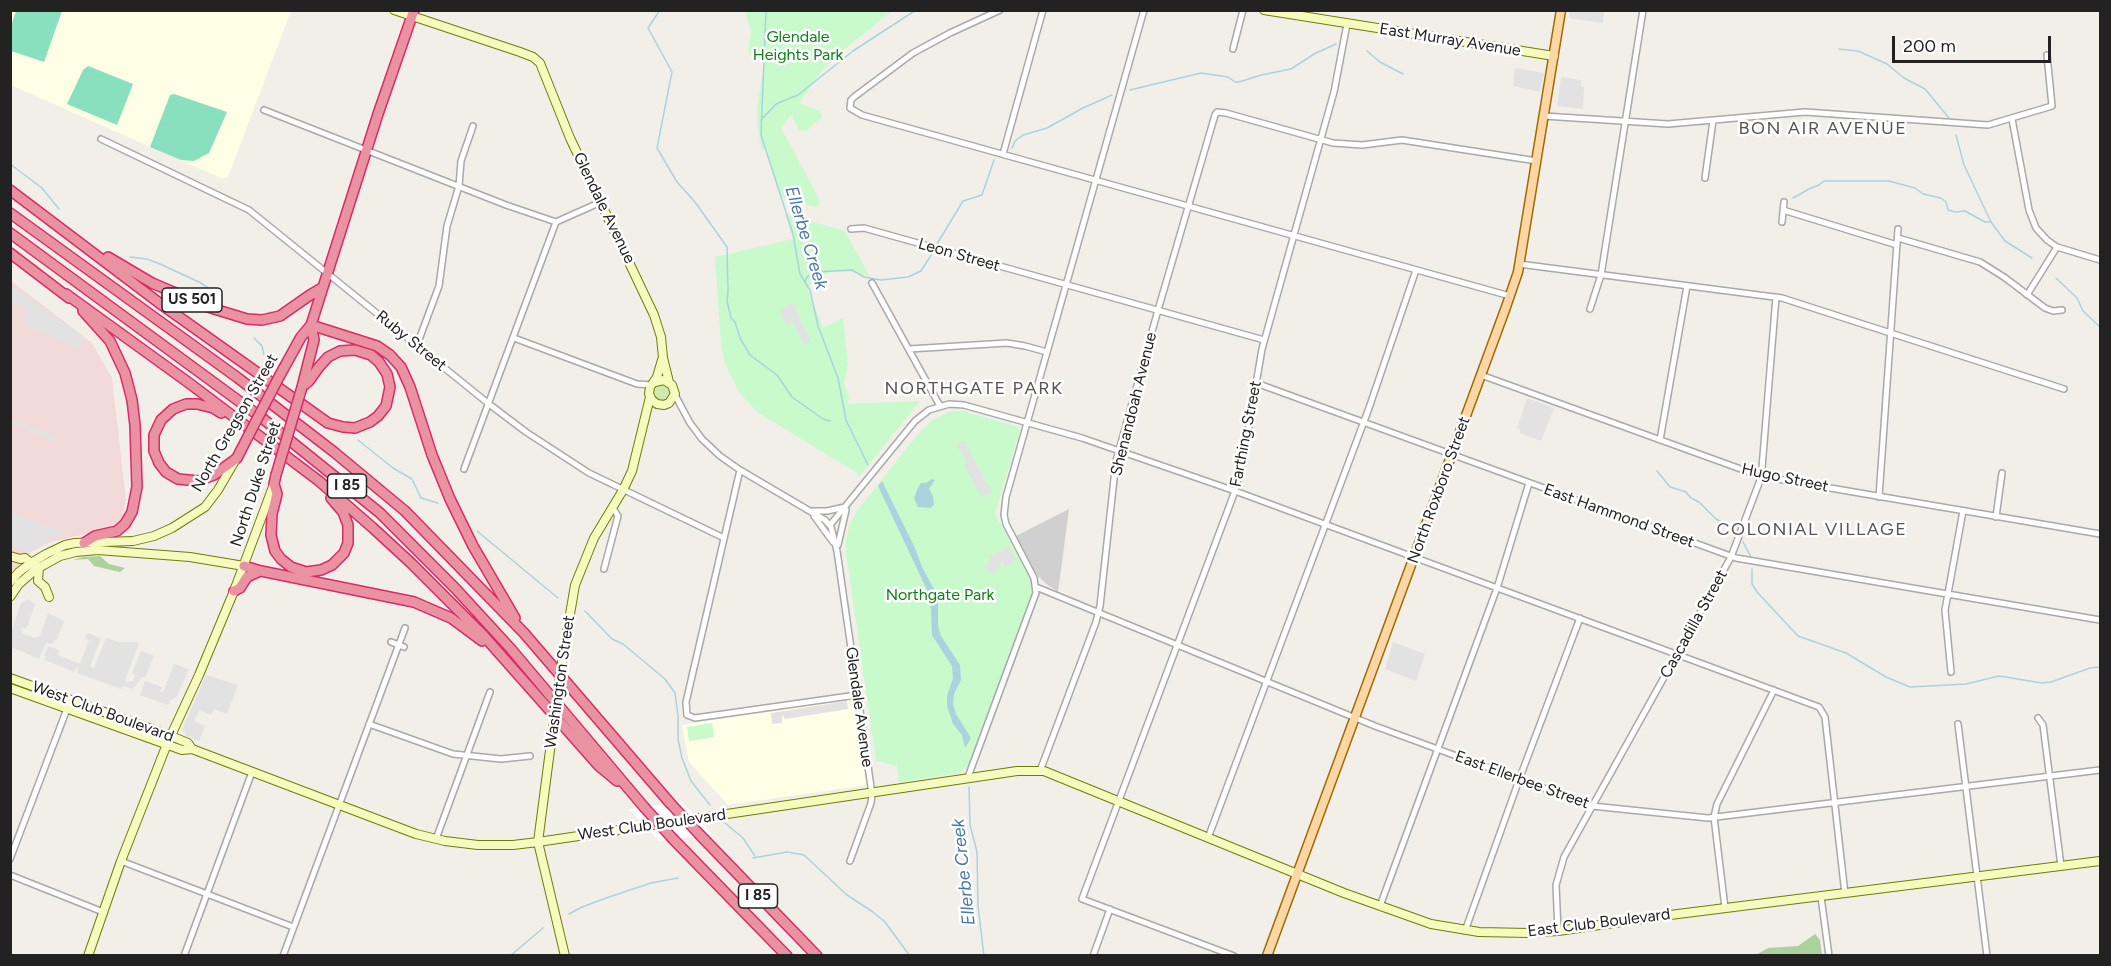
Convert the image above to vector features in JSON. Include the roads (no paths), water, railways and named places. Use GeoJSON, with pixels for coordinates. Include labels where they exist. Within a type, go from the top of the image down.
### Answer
{"type":"FeatureCollection","features":[{"type":"Feature","properties":{"kind":"highway","name":"North Duke Street"},"geometry":{"type":"LineString","coordinates":[[275,479],[314,340],[311,325],[366,149],[413,14]]}},
{"type":"Feature","properties":{"kind":"highway","name":"US 501"},"geometry":{"type":"LineString","coordinates":[[10,190],[67,232],[152,283],[211,308],[247,319],[262,320],[280,316],[322,288]]}},
{"type":"Feature","properties":{"kind":"highway","name":"I 85"},"geometry":{"type":"LineString","coordinates":[[10,213],[172,329],[334,452],[405,511],[524,633],[700,836],[818,956]]}},
{"type":"Feature","properties":{"kind":"highway"},"geometry":{"type":"LineString","coordinates":[[67,232],[158,302],[328,423],[355,428],[370,422],[386,406],[390,387],[387,374],[380,362],[371,355],[355,350],[340,351],[328,357],[302,387]]}},
{"type":"Feature","properties":{"kind":"highway","name":"I 85"},"geometry":{"type":"LineString","coordinates":[[10,233],[262,418],[380,513],[455,588],[511,649],[633,795],[673,839],[787,956]]}},
{"type":"Feature","properties":{"kind":"highway"},"geometry":{"type":"LineString","coordinates":[[10,253],[66,294],[103,332],[117,354],[129,388],[135,425],[137,487],[134,505],[130,518],[117,531],[95,536],[84,543]]}},
{"type":"Feature","properties":{"kind":"highway"},"geometry":{"type":"LineString","coordinates":[[66,294],[189,383],[331,491],[411,563],[502,655],[599,766],[633,795]]}},
{"type":"Feature","properties":{"kind":"highway"},"geometry":{"type":"LineString","coordinates":[[311,325],[376,345],[390,355],[400,367],[410,387],[443,484],[462,525],[524,633]]}},
{"type":"Feature","properties":{"kind":"highway","name":"North Gregson Street"},"geometry":{"type":"LineString","coordinates":[[239,454],[301,337],[311,325]]}},
{"type":"Feature","properties":{"kind":"highway"},"geometry":{"type":"LineString","coordinates":[[232,417],[213,408],[197,404],[186,404],[173,409],[156,427],[154,451],[166,472],[177,479],[191,482],[206,479],[239,454]]}},
{"type":"Feature","properties":{"kind":"highway"},"geometry":{"type":"LineString","coordinates":[[275,479],[276,494],[270,529],[275,551],[285,563],[298,570],[315,572],[328,568],[344,553],[348,538],[348,525],[338,506],[301,469]]}},
{"type":"Feature","properties":{"kind":"highway"},"geometry":{"type":"LineString","coordinates":[[244,566],[398,598],[424,606],[451,618],[506,661]]}},
{"type":"Feature","properties":{"kind":"highway"},"geometry":{"type":"LineString","coordinates":[[234,591],[240,588],[247,577],[261,571]]}},
{"type":"Feature","properties":{"kind":"main road","name":"North Roxboro Street"},"geometry":{"type":"LineString","coordinates":[[1267,956],[1510,296],[1519,264],[1561,10]]}},
{"type":"Feature","properties":{"kind":"street"},"geometry":{"type":"LineString","coordinates":[[394,10],[413,14]]}},
{"type":"Feature","properties":{"kind":"street"},"geometry":{"type":"LineString","coordinates":[[1000,10],[913,53],[854,97],[850,108],[862,115],[1510,296]]}},
{"type":"Feature","properties":{"kind":"street"},"geometry":{"type":"LineString","coordinates":[[1003,154],[1043,10]]}},
{"type":"Feature","properties":{"kind":"street"},"geometry":{"type":"LineString","coordinates":[[968,777],[1032,605],[1036,587],[1010,533],[1004,515],[1006,497],[1144,10]]}},
{"type":"Feature","properties":{"kind":"street"},"geometry":{"type":"LineString","coordinates":[[1233,49],[1243,10]]}},
{"type":"Feature","properties":{"kind":"street","name":"East Murray Avenue"},"geometry":{"type":"LineString","coordinates":[[1264,10],[1554,56]]}},
{"type":"Feature","properties":{"kind":"street"},"geometry":{"type":"LineString","coordinates":[[1590,309],[1601,275],[1643,10]]}},
{"type":"Feature","properties":{"kind":"street","name":"Glendale Avenue"},"geometry":{"type":"LineString","coordinates":[[413,14],[509,48],[537,60],[542,67],[570,138],[654,315],[661,337],[669,382]]}},
{"type":"Feature","properties":{"kind":"street","name":"Farthing Street"},"geometry":{"type":"LineString","coordinates":[[1110,909],[1082,899],[1235,491],[1243,460],[1264,340],[1334,92],[1347,24]]}},
{"type":"Feature","properties":{"kind":"street"},"geometry":{"type":"LineString","coordinates":[[1544,116],[1668,124],[1804,112],[1980,126],[2012,119],[2052,106],[2047,55]]}},
{"type":"Feature","properties":{"kind":"street"},"geometry":{"type":"LineString","coordinates":[[264,110],[556,222],[601,202]]}},
{"type":"Feature","properties":{"kind":"street","name":"Shenandoah Avenue"},"geometry":{"type":"LineString","coordinates":[[1040,771],[1098,612],[1119,450],[1211,123],[1215,115],[1222,112],[1321,140]]}},
{"type":"Feature","properties":{"kind":"street"},"geometry":{"type":"LineString","coordinates":[[2012,119],[2032,221],[2047,240],[2057,247],[2100,260]]}},
{"type":"Feature","properties":{"kind":"street"},"geometry":{"type":"LineString","coordinates":[[1705,178],[1713,120]]}},
{"type":"Feature","properties":{"kind":"street"},"geometry":{"type":"LineString","coordinates":[[417,345],[439,286],[447,226],[459,186],[461,161],[473,126]]}},
{"type":"Feature","properties":{"kind":"street","name":"Ruby Street"},"geometry":{"type":"LineString","coordinates":[[101,139],[249,210],[489,404],[562,456],[623,490],[724,538]]}},
{"type":"Feature","properties":{"kind":"street"},"geometry":{"type":"LineString","coordinates":[[1321,140],[1362,145],[1402,140],[1537,161]]}},
{"type":"Feature","properties":{"kind":"street"},"geometry":{"type":"LineString","coordinates":[[1782,222],[1784,202]]}},
{"type":"Feature","properties":{"kind":"street"},"geometry":{"type":"LineString","coordinates":[[1783,210],[1980,262],[2049,310],[2062,310]]}},
{"type":"Feature","properties":{"kind":"street"},"geometry":{"type":"LineString","coordinates":[[464,469],[556,222]]}},
{"type":"Feature","properties":{"kind":"street","name":"Leon Street"},"geometry":{"type":"LineString","coordinates":[[851,229],[864,228],[1264,340]]}},
{"type":"Feature","properties":{"kind":"street"},"geometry":{"type":"LineString","coordinates":[[1879,497],[1898,229]]}},
{"type":"Feature","properties":{"kind":"street"},"geometry":{"type":"LineString","coordinates":[[2027,295],[2057,247]]}},
{"type":"Feature","properties":{"kind":"street"},"geometry":{"type":"LineString","coordinates":[[1519,264],[1776,297],[2064,389]]}},
{"type":"Feature","properties":{"kind":"street"},"geometry":{"type":"LineString","coordinates":[[1208,838],[1364,422],[1416,270]]}},
{"type":"Feature","properties":{"kind":"street"},"geometry":{"type":"LineString","coordinates":[[872,283],[940,406]]}},
{"type":"Feature","properties":{"kind":"street"},"geometry":{"type":"LineString","coordinates":[[1660,440],[1687,286]]}},
{"type":"Feature","properties":{"kind":"street","name":"Cascadilla Street"},"geometry":{"type":"LineString","coordinates":[[1558,931],[1555,900],[1557,875],[1566,852],[1731,557],[1760,476],[1776,297]]}},
{"type":"Feature","properties":{"kind":"street"},"geometry":{"type":"LineString","coordinates":[[514,338],[637,384],[654,402],[664,405]]}},
{"type":"Feature","properties":{"kind":"street"},"geometry":{"type":"LineString","coordinates":[[909,350],[1007,344],[1047,352]]}},
{"type":"Feature","properties":{"kind":"street","name":"Glendale Avenue"},"geometry":{"type":"LineString","coordinates":[[653,383],[663,358]]}},
{"type":"Feature","properties":{"kind":"street","name":"Hugo Street"},"geometry":{"type":"LineString","coordinates":[[1481,375],[1760,476],[2100,534]]}},
{"type":"Feature","properties":{"kind":"street"},"geometry":{"type":"LineString","coordinates":[[637,384],[661,380],[669,382],[674,388],[675,394],[645,420]]}},
{"type":"Feature","properties":{"kind":"street","name":"East Hammond Street"},"geometry":{"type":"LineString","coordinates":[[1256,382],[1731,557],[2100,620]]}},
{"type":"Feature","properties":{"kind":"street"},"geometry":{"type":"LineString","coordinates":[[650,396],[653,383]]}},
{"type":"Feature","properties":{"kind":"street","name":"Glendale Avenue"},"geometry":{"type":"LineString","coordinates":[[675,394],[684,414],[710,447],[740,470],[830,525],[837,551],[872,794],[871,803],[850,861]]}},
{"type":"Feature","properties":{"kind":"street","name":"Washington Street"},"geometry":{"type":"LineString","coordinates":[[566,956],[538,842],[563,655],[575,585],[586,555],[632,471],[650,396]]}},
{"type":"Feature","properties":{"kind":"street"},"geometry":{"type":"LineString","coordinates":[[830,525],[915,422],[929,410],[949,404],[963,405],[1027,422],[1119,450],[1326,524],[1820,706],[1825,717],[1845,894]]}},
{"type":"Feature","properties":{"kind":"street","name":"Glendale Avenue"},"geometry":{"type":"LineString","coordinates":[[664,405],[684,414]]}},
{"type":"Feature","properties":{"kind":"street","name":"North Gregson Street"},"geometry":{"type":"LineString","coordinates":[[10,582],[31,563],[65,545],[144,539],[180,524],[205,507],[239,454]]}},
{"type":"Feature","properties":{"kind":"street"},"geometry":{"type":"LineString","coordinates":[[740,470],[686,702],[687,715],[695,718],[857,695]]}},
{"type":"Feature","properties":{"kind":"street"},"geometry":{"type":"LineString","coordinates":[[1996,517],[2002,473]]}},
{"type":"Feature","properties":{"kind":"street","name":"North Duke Street"},"geometry":{"type":"LineString","coordinates":[[88,956],[120,861],[169,740],[234,591],[275,479]]}},
{"type":"Feature","properties":{"kind":"street"},"geometry":{"type":"LineString","coordinates":[[1380,906],[1497,588],[1529,483]]}},
{"type":"Feature","properties":{"kind":"street"},"geometry":{"type":"LineString","coordinates":[[808,510],[827,511],[847,506]]}},
{"type":"Feature","properties":{"kind":"street","name":"Glendale Avenue"},"geometry":{"type":"LineString","coordinates":[[837,551],[847,506]]}},
{"type":"Feature","properties":{"kind":"street"},"geometry":{"type":"LineString","coordinates":[[604,569],[618,516],[617,511],[613,508]]}},
{"type":"Feature","properties":{"kind":"street","name":"Glendale Avenue"},"geometry":{"type":"LineString","coordinates":[[808,510],[822,526],[837,551]]}},
{"type":"Feature","properties":{"kind":"street"},"geometry":{"type":"LineString","coordinates":[[1951,672],[1945,623],[1963,511]]}},
{"type":"Feature","properties":{"kind":"street"},"geometry":{"type":"LineString","coordinates":[[10,597],[19,585],[39,567],[68,554],[98,550],[190,557],[244,566]]}},
{"type":"Feature","properties":{"kind":"street"},"geometry":{"type":"LineString","coordinates":[[10,556],[25,558],[31,563]]}},
{"type":"Feature","properties":{"kind":"street"},"geometry":{"type":"LineString","coordinates":[[39,567],[38,581],[45,587],[49,597]]}},
{"type":"Feature","properties":{"kind":"street","name":"East Ellerbee Street"},"geometry":{"type":"LineString","coordinates":[[1036,587],[1355,718],[1592,807],[1714,817],[2100,770]]}},
{"type":"Feature","properties":{"kind":"street"},"geometry":{"type":"LineString","coordinates":[[1465,931],[1580,618]]}},
{"type":"Feature","properties":{"kind":"street"},"geometry":{"type":"LineString","coordinates":[[283,956],[369,724],[401,646],[405,628]]}},
{"type":"Feature","properties":{"kind":"street"},"geometry":{"type":"LineString","coordinates":[[392,642],[401,646]]}},
{"type":"Feature","properties":{"kind":"street","name":"West Club Boulevard"},"geometry":{"type":"LineString","coordinates":[[10,678],[68,704]]}},
{"type":"Feature","properties":{"kind":"street","name":"West Club Boulevard"},"geometry":{"type":"LineString","coordinates":[[10,688],[68,704],[169,740],[182,750],[192,749],[399,828],[436,839],[491,846],[538,842],[1017,771],[1040,771],[1119,802]]}},
{"type":"Feature","properties":{"kind":"street"},"geometry":{"type":"LineString","coordinates":[[1725,908],[1714,817],[1717,804],[1774,690]]}},
{"type":"Feature","properties":{"kind":"street"},"geometry":{"type":"LineString","coordinates":[[436,839],[490,692]]}},
{"type":"Feature","properties":{"kind":"street"},"geometry":{"type":"LineString","coordinates":[[10,859],[68,704]]}},
{"type":"Feature","properties":{"kind":"street"},"geometry":{"type":"LineString","coordinates":[[2037,718],[2043,725],[2061,866]]}},
{"type":"Feature","properties":{"kind":"street"},"geometry":{"type":"LineString","coordinates":[[369,724],[444,751],[466,756],[501,759],[530,756]]}},
{"type":"Feature","properties":{"kind":"street"},"geometry":{"type":"LineString","coordinates":[[1958,724],[1987,956]]}},
{"type":"Feature","properties":{"kind":"street"},"geometry":{"type":"LineString","coordinates":[[184,956],[252,772]]}},
{"type":"Feature","properties":{"kind":"street","name":"East Club Boulevard"},"geometry":{"type":"LineString","coordinates":[[1119,802],[1297,875],[1431,924],[1465,931],[1494,933],[1558,931],[2100,861]]}},
{"type":"Feature","properties":{"kind":"street"},"geometry":{"type":"LineString","coordinates":[[120,861],[293,927]]}},
{"type":"Feature","properties":{"kind":"street"},"geometry":{"type":"LineString","coordinates":[[10,875],[103,912]]}},
{"type":"Feature","properties":{"kind":"street"},"geometry":{"type":"LineString","coordinates":[[1821,897],[1829,956]]}},
{"type":"Feature","properties":{"kind":"street"},"geometry":{"type":"LineString","coordinates":[[1093,956],[1110,909],[1234,956]]}},
{"type":"Feature","properties":{"kind":"water"},"geometry":{"type":"Polygon","coordinates":[[[935,480],[929,489],[934,505],[930,508],[918,507],[914,498],[918,488],[921,483],[935,480]]]}},
{"type":"Feature","properties":{"kind":"water"},"geometry":{"type":"Polygon","coordinates":[[[882,481],[935,591],[941,636],[960,665],[961,680],[954,694],[953,704],[956,714],[971,738],[965,748],[962,735],[953,724],[947,706],[947,696],[953,678],[952,666],[932,635],[931,609],[927,590],[878,486],[882,481]]]}},
{"type":"Feature","properties":{"kind":"waterway"},"geometry":{"type":"LineString","coordinates":[[660,10],[648,28],[672,72],[657,148],[677,182],[695,202],[727,247],[727,301],[731,318],[750,355],[777,375],[792,397],[823,419],[830,421]]}},
{"type":"Feature","properties":{"kind":"waterway","name":"Ellerbe Creek"},"geometry":{"type":"LineString","coordinates":[[766,10],[761,135],[793,234],[800,274],[810,290],[818,326],[838,378],[846,420],[868,465]]}},
{"type":"Feature","properties":{"kind":"waterway"},"geometry":{"type":"LineString","coordinates":[[761,120],[776,104],[798,95],[853,51],[916,10]]}},
{"type":"Feature","properties":{"kind":"waterway"},"geometry":{"type":"LineString","coordinates":[[1130,90],[1201,73],[1228,77],[1239,82],[1291,69],[1314,54],[1336,44]]}},
{"type":"Feature","properties":{"kind":"waterway"},"geometry":{"type":"LineString","coordinates":[[1839,49],[1858,51],[1887,64],[1904,78],[1925,89],[1949,118]]}},
{"type":"Feature","properties":{"kind":"waterway"},"geometry":{"type":"LineString","coordinates":[[1367,51],[1380,62],[1403,74]]}},
{"type":"Feature","properties":{"kind":"waterway"},"geometry":{"type":"LineString","coordinates":[[1012,148],[1015,141],[1023,135],[1047,128],[1112,95]]}},
{"type":"Feature","properties":{"kind":"waterway"},"geometry":{"type":"LineString","coordinates":[[1956,135],[1964,165],[1991,222],[2005,241],[2032,258]]}},
{"type":"Feature","properties":{"kind":"waterway"},"geometry":{"type":"LineString","coordinates":[[937,244],[963,201],[982,195],[994,160]]}},
{"type":"Feature","properties":{"kind":"waterway"},"geometry":{"type":"LineString","coordinates":[[10,164],[42,188],[59,209]]}},
{"type":"Feature","properties":{"kind":"waterway"},"geometry":{"type":"LineString","coordinates":[[1793,198],[1824,181],[1889,181],[1941,198],[1946,202],[1948,210],[1965,211],[1985,222],[1991,222]]}},
{"type":"Feature","properties":{"kind":"waterway"},"geometry":{"type":"LineString","coordinates":[[805,282],[807,277],[815,272],[852,270],[864,277],[881,280],[908,277],[921,271],[933,252]]}},
{"type":"Feature","properties":{"kind":"waterway"},"geometry":{"type":"LineString","coordinates":[[130,257],[147,259],[199,282],[213,291],[218,301]]}},
{"type":"Feature","properties":{"kind":"waterway"},"geometry":{"type":"LineString","coordinates":[[2056,278],[2077,298],[2083,311],[2100,327]]}},
{"type":"Feature","properties":{"kind":"waterway"},"geometry":{"type":"LineString","coordinates":[[254,338],[262,346],[264,355]]}},
{"type":"Feature","properties":{"kind":"waterway"},"geometry":{"type":"LineString","coordinates":[[358,440],[393,468],[412,479],[421,498],[438,503]]}},
{"type":"Feature","properties":{"kind":"waterway"},"geometry":{"type":"LineString","coordinates":[[1657,471],[1670,487],[1686,492],[1716,519],[1732,528]]}},
{"type":"Feature","properties":{"kind":"waterway"},"geometry":{"type":"LineString","coordinates":[[477,531],[558,598]]}},
{"type":"Feature","properties":{"kind":"waterway"},"geometry":{"type":"LineString","coordinates":[[1743,542],[1751,557]]}},
{"type":"Feature","properties":{"kind":"waterway"},"geometry":{"type":"LineString","coordinates":[[1752,569],[1752,584],[1757,592],[1798,636],[1846,653],[1886,677],[1910,687],[1966,684],[1999,676],[2042,683],[2100,667]]}},
{"type":"Feature","properties":{"kind":"waterway"},"geometry":{"type":"LineString","coordinates":[[585,611],[612,639],[623,644],[665,679],[675,693],[678,739],[682,758],[691,781],[710,805]]}},
{"type":"Feature","properties":{"kind":"waterway","name":"Ellerbe Creek"},"geometry":{"type":"LineString","coordinates":[[969,787],[970,825],[977,852],[978,906],[984,956]]}},
{"type":"Feature","properties":{"kind":"waterway"},"geometry":{"type":"LineString","coordinates":[[725,823],[743,838],[755,856]]}},
{"type":"Feature","properties":{"kind":"waterway"},"geometry":{"type":"LineString","coordinates":[[753,858],[787,852],[804,855],[847,895],[885,922],[910,956]]}},
{"type":"Feature","properties":{"kind":"waterway"},"geometry":{"type":"LineString","coordinates":[[569,914],[582,907],[651,883],[678,878]]}},
{"type":"Feature","properties":{"kind":"waterway"},"geometry":{"type":"LineString","coordinates":[[510,956],[543,928]]}},
{"type":"Feature","properties":{"kind":"district","name":"BON AIR AVENUE"},"geometry":{"type":"Point","coordinates":[1823,129]}},
{"type":"Feature","properties":{"kind":"district","name":"NORTHGATE PARK"},"geometry":{"type":"Point","coordinates":[974,389]}},
{"type":"Feature","properties":{"kind":"district","name":"COLONIAL VILLAGE"},"geometry":{"type":"Point","coordinates":[1812,530]}},
{"type":"Feature","properties":{"kind":"park label","name":"Glendale Heights Park"},"geometry":{"type":"Point","coordinates":[798,46]}},
{"type":"Feature","properties":{"kind":"park label","name":"Northgate Park"},"geometry":{"type":"Point","coordinates":[940,595]}}]}
